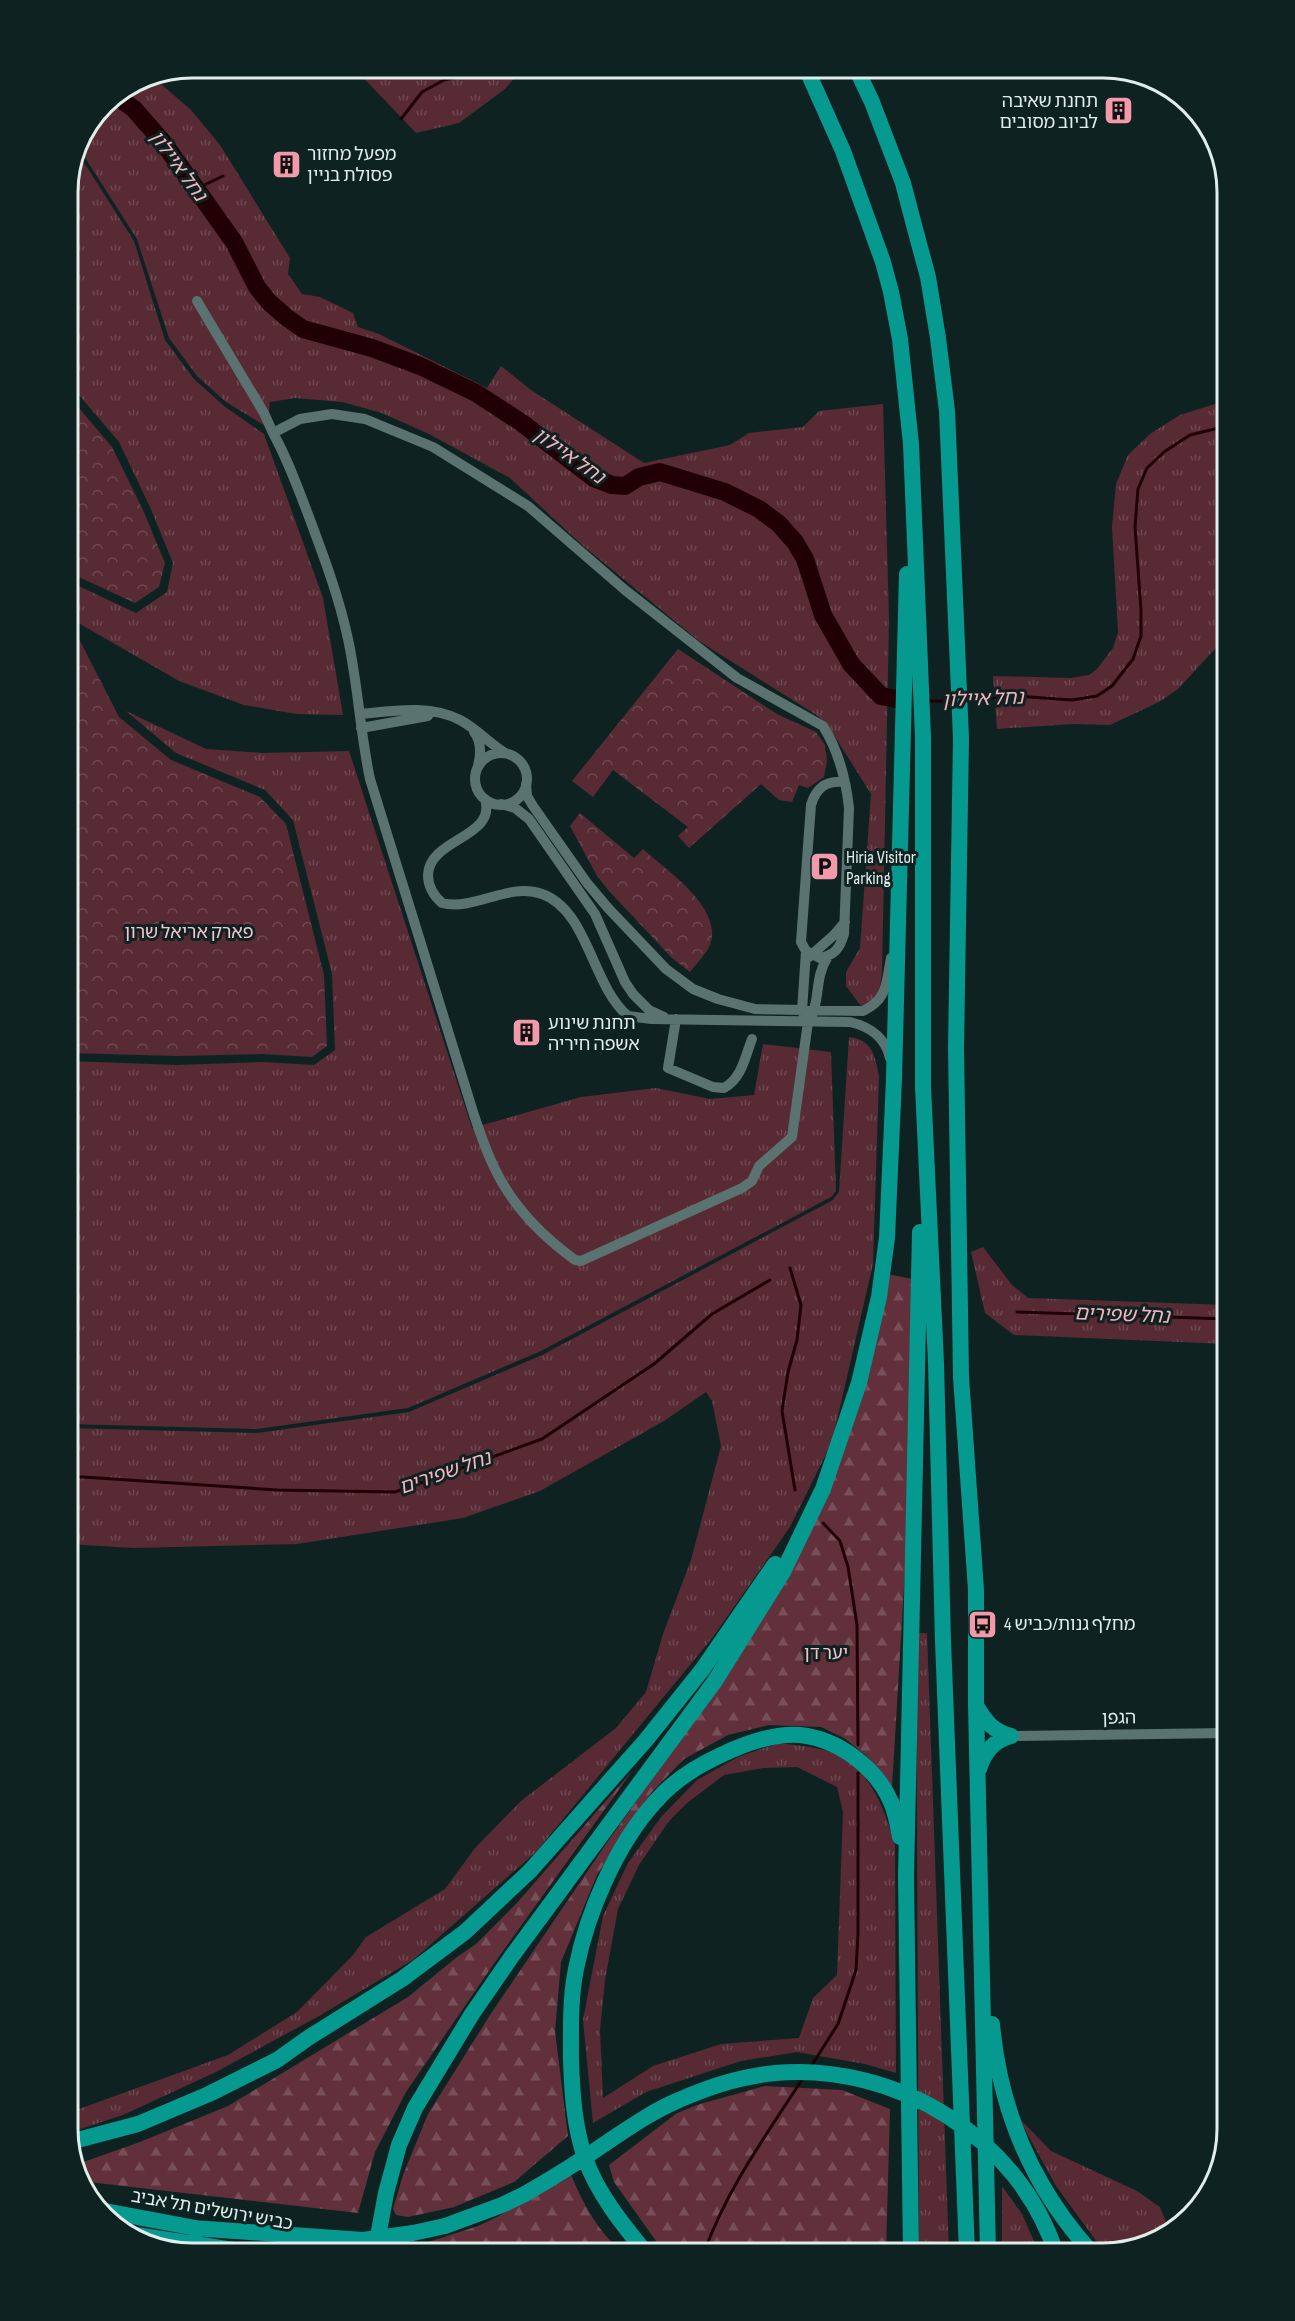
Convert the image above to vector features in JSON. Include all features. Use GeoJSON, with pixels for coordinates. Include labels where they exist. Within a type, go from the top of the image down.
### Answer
{"type":"FeatureCollection","features":[{"type":"Feature","properties":{"kind":"highway"},"geometry":{"type":"LineString","coordinates":[[810,78],[843,151],[883,262],[900,339],[911,444],[912,667],[922,738],[923,1087],[906,1877],[911,2243]]}},
{"type":"Feature","properties":{"kind":"highway"},"geometry":{"type":"LineString","coordinates":[[861,78],[903,183],[928,277],[947,411],[961,738],[956,1071],[962,1377],[976,1590],[976,1705],[988,2243]]}},
{"type":"Feature","properties":{"kind":"highway"},"geometry":{"type":"LineString","coordinates":[[377,2243],[386,2193],[399,2145],[415,2109],[472,2014],[512,1956],[715,1682],[783,1572],[822,1490],[862,1373],[879,1298],[886,1238],[894,1079],[901,738],[912,667]]}},
{"type":"Feature","properties":{"kind":"highway"},"geometry":{"type":"LineString","coordinates":[[923,1087],[936,1363],[944,1665],[967,2243]]}},
{"type":"Feature","properties":{"kind":"highway"},"geometry":{"type":"LineString","coordinates":[[79,2140],[138,2124],[209,2094],[277,2060],[402,1979],[465,1932],[530,1871],[646,1740],[702,1670],[746,1608],[822,1490]]}},
{"type":"Feature","properties":{"kind":"highway"},"geometry":{"type":"LineString","coordinates":[[976,1705],[991,1727],[1011,1736]]}},
{"type":"Feature","properties":{"kind":"highway"},"geometry":{"type":"LineString","coordinates":[[637,2243],[605,2197],[585,2157],[571,2085],[570,2030],[576,1970],[586,1927],[613,1865],[642,1818],[667,1789],[708,1761],[730,1750],[765,1739],[800,1735],[841,1749],[870,1771],[880,1782],[896,1816],[906,1877]]}},
{"type":"Feature","properties":{"kind":"highway"},"geometry":{"type":"LineString","coordinates":[[978,1770],[983,1757],[990,1748],[1002,1738],[1011,1736]]}},
{"type":"Feature","properties":{"kind":"highway"},"geometry":{"type":"LineString","coordinates":[[980,1886],[993,2032],[1002,2092],[1008,2111],[1042,2187],[1084,2243]]}},
{"type":"Feature","properties":{"kind":"highway"},"geometry":{"type":"LineString","coordinates":[[192,2228],[363,2240],[413,2233],[463,2221],[523,2195],[677,2100],[750,2077],[774,2073],[810,2072],[848,2077],[894,2090],[936,2108],[974,2133],[993,2151],[1028,2196],[1047,2226],[1053,2243]]}},
{"type":"Feature","properties":{"kind":"highway","name":"כביש ירושלים תל אביב"},"geometry":{"type":"LineString","coordinates":[[115,2213],[285,2243]]}},
{"type":"Feature","properties":{"kind":"highway"},"geometry":{"type":"LineString","coordinates":[[163,2239],[188,2243]]}},
{"type":"Feature","properties":{"kind":"street"},"geometry":{"type":"LineString","coordinates":[[197,301],[264,413],[273,433],[290,463],[332,581],[347,637],[370,779],[484,1144],[494,1168],[545,1237],[575,1260],[581,1261],[590,1259],[742,1188],[752,1181],[759,1166],[792,1137],[808,1022],[815,1011],[820,968],[828,956],[841,946],[845,922],[849,808],[832,740],[823,726],[737,678],[717,663],[625,590],[528,506],[433,447],[365,419],[332,414],[300,419],[273,433]]}},
{"type":"Feature","properties":{"kind":"street"},"geometry":{"type":"LineString","coordinates":[[360,714],[408,710],[448,715],[460,720],[505,753],[517,759],[522,764],[527,777],[527,796],[587,883],[666,969],[693,989],[718,999],[755,1009],[863,1011],[874,1006],[881,999],[897,928]]}},
{"type":"Feature","properties":{"kind":"street"},"geometry":{"type":"LineString","coordinates":[[361,728],[418,717],[448,715]]}},
{"type":"Feature","properties":{"kind":"street"},"geometry":{"type":"LineString","coordinates":[[460,720],[477,736],[480,756],[476,786],[485,799],[487,813],[481,823],[439,851],[432,860],[428,870],[428,880],[435,897],[442,903],[462,906],[509,893],[525,891],[541,893],[556,902],[570,917],[620,1009],[628,1016],[850,1023],[872,1031],[886,1044],[894,1079]]}},
{"type":"Feature","properties":{"kind":"street"},"geometry":{"type":"LineString","coordinates":[[477,771],[480,764],[491,755],[505,753]]}},
{"type":"Feature","properties":{"kind":"street"},"geometry":{"type":"LineString","coordinates":[[808,1022],[802,1011],[807,956],[801,942],[801,930],[813,800],[814,794],[822,785],[834,781],[844,782]]}},
{"type":"Feature","properties":{"kind":"street"},"geometry":{"type":"LineString","coordinates":[[501,804],[518,798],[526,784]]}},
{"type":"Feature","properties":{"kind":"street"},"geometry":{"type":"LineString","coordinates":[[485,799],[515,808],[529,819],[602,927],[625,982],[633,994],[649,1010],[674,1019]]}},
{"type":"Feature","properties":{"kind":"street"},"geometry":{"type":"LineString","coordinates":[[807,956],[834,935],[845,922]]}},
{"type":"Feature","properties":{"kind":"street"},"geometry":{"type":"LineString","coordinates":[[807,956],[820,958],[828,956]]}},
{"type":"Feature","properties":{"kind":"street"},"geometry":{"type":"LineString","coordinates":[[674,1019],[668,1068],[713,1087],[724,1088],[732,1084],[738,1076],[752,1039]]}},
{"type":"Feature","properties":{"kind":"street","name":"הגפן"},"geometry":{"type":"LineString","coordinates":[[1011,1736],[1217,1733]]}},
{"type":"Feature","properties":{"kind":"green space"},"geometry":{"type":"Polygon","coordinates":[[[364,78],[514,78],[505,89],[459,123],[416,133],[364,78]]]}},
{"type":"Feature","properties":{"kind":"green space"},"geometry":{"type":"Polygon","coordinates":[[[162,82],[161,84],[191,110],[220,145],[290,258],[288,274],[302,294],[320,297],[353,313],[358,327],[379,334],[487,388],[501,366],[531,390],[644,463],[730,445],[749,433],[803,427],[819,411],[883,404],[889,619],[882,973],[879,993],[875,1000],[861,1006],[846,986],[846,972],[860,948],[871,794],[827,724],[815,714],[699,641],[581,544],[510,478],[429,434],[382,413],[342,402],[295,398],[270,402],[267,427],[226,402],[197,376],[169,338],[137,239],[84,156],[93,135],[111,111],[135,93],[162,82]]]}},
{"type":"Feature","properties":{"kind":"green space"},"geometry":{"type":"Polygon","coordinates":[[[83,160],[134,241],[165,340],[194,379],[224,406],[264,434],[323,598],[343,715],[297,714],[244,705],[179,681],[78,623],[78,586],[136,613],[167,592],[173,563],[150,507],[119,442],[78,394],[78,184],[83,160]]]}},
{"type":"Feature","properties":{"kind":"green space"},"geometry":{"type":"Polygon","coordinates":[[[1217,404],[1217,647],[1178,689],[1159,702],[1110,725],[1073,724],[997,729],[993,676],[1071,678],[1089,675],[1097,669],[1113,648],[1118,632],[1112,527],[1116,484],[1128,455],[1150,434],[1180,415],[1217,404]]]}},
{"type":"Feature","properties":{"kind":"green space"},"geometry":{"type":"Polygon","coordinates":[[[78,407],[112,447],[143,510],[165,563],[159,587],[135,603],[78,577],[78,407]]]}},
{"type":"Feature","properties":{"kind":"green space","name":"פארק אריאל שרון"},"geometry":{"type":"Polygon","coordinates":[[[78,637],[119,717],[171,760],[260,797],[286,824],[324,975],[327,1046],[312,1057],[262,1054],[177,1056],[78,1053],[78,637]]]}},
{"type":"Feature","properties":{"kind":"green space"},"geometry":{"type":"Polygon","coordinates":[[[678,649],[777,714],[816,732],[825,745],[827,761],[824,777],[808,788],[799,785],[792,802],[779,800],[761,784],[689,848],[678,836],[688,827],[613,770],[593,797],[572,781],[678,649]]]}},
{"type":"Feature","properties":{"kind":"green space"},"geometry":{"type":"Polygon","coordinates":[[[126,711],[206,749],[263,753],[349,751],[472,1128],[581,1097],[656,1088],[710,1099],[754,1095],[763,1044],[831,1052],[836,1191],[831,1197],[541,1351],[408,1408],[257,1429],[78,1424],[78,1061],[177,1065],[262,1062],[314,1065],[335,1050],[332,974],[293,820],[265,790],[176,753],[126,711]]]}},
{"type":"Feature","properties":{"kind":"green space"},"geometry":{"type":"Polygon","coordinates":[[[580,813],[634,858],[643,849],[678,879],[701,904],[709,917],[712,931],[710,945],[690,972],[672,958],[597,876],[570,826],[580,813]]]}},
{"type":"Feature","properties":{"kind":"green space"},"geometry":{"type":"Polygon","coordinates":[[[849,1037],[863,1042],[872,1050],[879,1076],[873,1264],[832,1442],[790,1527],[713,1637],[536,1852],[413,1960],[319,2016],[216,2072],[123,2115],[78,2130],[78,2109],[228,2055],[297,2012],[353,1955],[366,1937],[445,1889],[475,1848],[521,1801],[616,1728],[646,1692],[663,1634],[691,1560],[721,1446],[712,1401],[706,1392],[664,1421],[540,1491],[463,1518],[297,1544],[134,1548],[78,1545],[78,1428],[257,1433],[409,1412],[542,1355],[833,1200],[839,1192],[849,1037]]]}},
{"type":"Feature","properties":{"kind":"green space"},"geometry":{"type":"Polygon","coordinates":[[[983,1247],[1012,1285],[1028,1298],[1217,1305],[1217,1344],[1014,1335],[985,1313],[971,1252],[983,1247]]]}},
{"type":"Feature","properties":{"kind":"green space","name":"יער דן"},"geometry":{"type":"Polygon","coordinates":[[[887,1274],[912,1279],[906,1554],[892,1787],[868,1757],[844,1738],[821,1727],[769,1725],[728,1735],[684,1759],[651,1793],[597,1875],[561,1962],[555,2031],[568,2136],[514,2182],[454,2207],[408,2217],[396,2215],[393,2209],[403,2175],[428,2114],[490,2015],[608,1841],[693,1722],[792,1566],[887,1274]]]}},
{"type":"Feature","properties":{"kind":"green space"},"geometry":{"type":"Polygon","coordinates":[[[916,1633],[927,1633],[949,2243],[919,2243],[916,1633]]]}},
{"type":"Feature","properties":{"kind":"green space"},"geometry":{"type":"Polygon","coordinates":[[[779,1743],[832,1752],[847,1760],[865,1777],[878,1798],[895,1845],[896,2073],[865,2064],[797,2052],[741,2061],[646,2092],[593,2123],[583,2020],[603,1916],[628,1863],[661,1817],[697,1780],[738,1757],[779,1743]],[[797,1767],[763,1768],[724,1775],[687,1803],[669,1821],[639,1865],[618,1909],[605,1980],[600,2030],[603,2098],[653,2066],[721,2044],[799,2038],[813,1998],[837,1975],[843,1812],[837,1787],[797,1767]]]}},
{"type":"Feature","properties":{"kind":"green space"},"geometry":{"type":"Polygon","coordinates":[[[633,1770],[493,1965],[406,2092],[375,2152],[358,2213],[91,2182],[83,2162],[228,2106],[408,1997],[476,1944],[516,1904],[633,1770]]]}},
{"type":"Feature","properties":{"kind":"green space"},"geometry":{"type":"Polygon","coordinates":[[[765,2086],[842,2090],[890,2109],[886,2243],[657,2243],[614,2182],[609,2165],[677,2113],[700,2104],[765,2086]]]}},
{"type":"Feature","properties":{"kind":"green space"},"geometry":{"type":"Polygon","coordinates":[[[1018,2117],[1051,2151],[1137,2191],[1160,2207],[1167,2223],[1133,2239],[1098,2243],[1056,2186],[1018,2117]]]}},
{"type":"Feature","properties":{"kind":"green space"},"geometry":{"type":"Polygon","coordinates":[[[571,2175],[593,2217],[612,2243],[425,2243],[478,2226],[571,2175]]]}},
{"type":"Feature","properties":{"kind":"green space"},"geometry":{"type":"Polygon","coordinates":[[[1002,2186],[1022,2214],[1035,2243],[1002,2243],[1002,2186]]]}},
{"type":"Feature","properties":{"kind":"waterway"},"geometry":{"type":"LineString","coordinates":[[401,119],[422,92],[453,78]]}},
{"type":"Feature","properties":{"kind":"waterway","name":"נחל איילון"},"geometry":{"type":"LineString","coordinates":[[124,101],[134,109],[162,141],[234,242],[257,287],[286,317],[303,329],[372,348],[420,366],[476,393],[522,423],[594,478],[612,485],[625,486],[639,477],[660,472],[725,492],[759,509],[779,524],[795,542],[805,559],[823,615],[851,664],[881,696],[896,699]]}},
{"type":"Feature","properties":{"kind":"waterway"},"geometry":{"type":"LineString","coordinates":[[196,189],[223,176]]}},
{"type":"Feature","properties":{"kind":"waterway","name":"נחל איילון"},"geometry":{"type":"LineString","coordinates":[[966,700],[1016,696],[1072,700],[1097,696],[1112,686],[1133,659],[1141,636],[1135,527],[1138,489],[1147,468],[1164,452],[1190,435],[1217,428]]}},
{"type":"Feature","properties":{"kind":"waterway","name":"נחל איילון"},"geometry":{"type":"LineString","coordinates":[[927,701],[953,701]]}},
{"type":"Feature","properties":{"kind":"waterway"},"geometry":{"type":"LineString","coordinates":[[790,1268],[801,1305],[797,1340],[788,1372],[782,1411],[795,1490]]}},
{"type":"Feature","properties":{"kind":"waterway","name":"נחל שפירים"},"geometry":{"type":"LineString","coordinates":[[78,1477],[277,1490],[395,1492],[542,1439],[654,1364],[712,1314],[770,1280]]}},
{"type":"Feature","properties":{"kind":"waterway","name":"נחל שפירים"},"geometry":{"type":"LineString","coordinates":[[1017,1312],[1217,1319]]}},
{"type":"Feature","properties":{"kind":"waterway"},"geometry":{"type":"LineString","coordinates":[[823,1523],[840,1541],[848,1567],[857,1625],[858,1745]]}},
{"type":"Feature","properties":{"kind":"waterway"},"geometry":{"type":"LineString","coordinates":[[810,2068],[838,2024],[856,1970],[858,1773]]}},
{"type":"Feature","properties":{"kind":"waterway"},"geometry":{"type":"LineString","coordinates":[[708,2243],[736,2185],[803,2078]]}},
{"type":"Feature","properties":{"kind":"place","name":"תחנת שאיבה לביוב מסובים"},"geometry":{"type":"Point","coordinates":[1119,111]}},
{"type":"Feature","properties":{"kind":"place","name":"מפעל מחזור פסולת בניין"},"geometry":{"type":"Point","coordinates":[286,164]}},
{"type":"Feature","properties":{"kind":"place","name":"Hiria Visitor Parking"},"geometry":{"type":"Point","coordinates":[825,867]}},
{"type":"Feature","properties":{"kind":"place","name":"תחנת שינוע אשפה חיריה"},"geometry":{"type":"Point","coordinates":[527,1033]}},
{"type":"Feature","properties":{"kind":"place","name":"מחלף גנות/כביש 4"},"geometry":{"type":"Point","coordinates":[983,1624]}}]}
